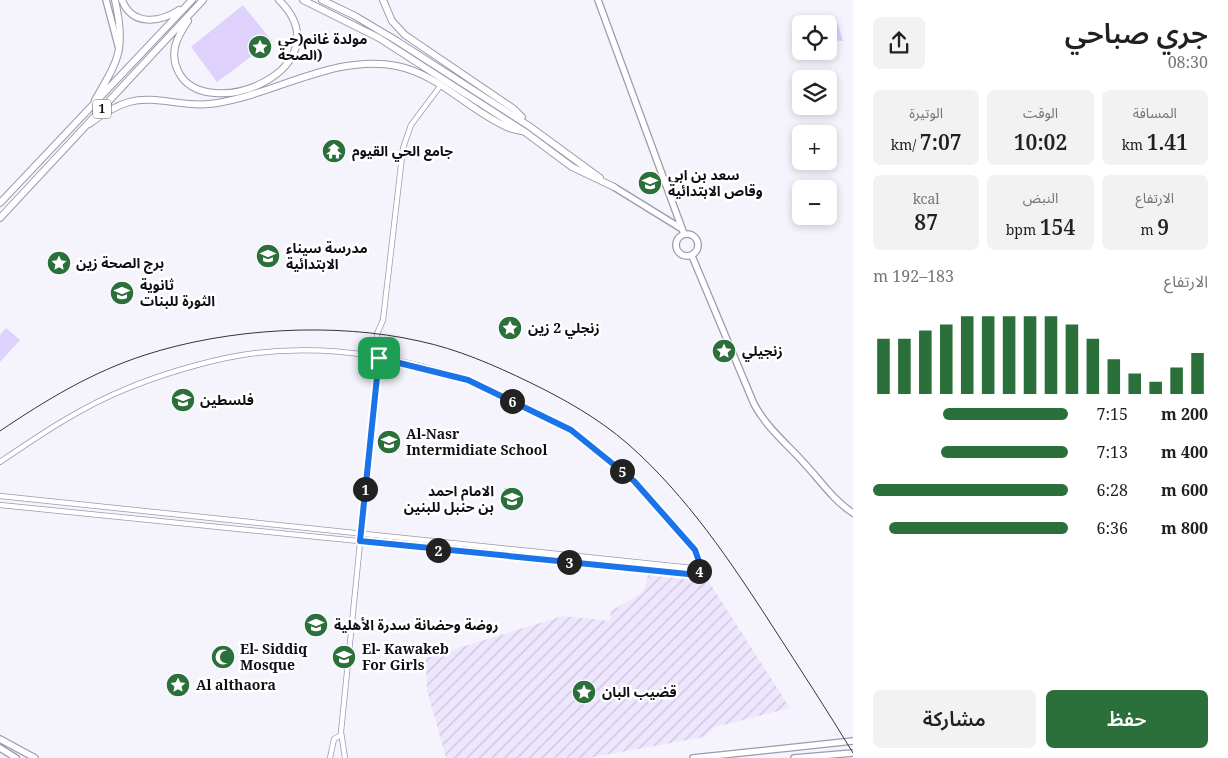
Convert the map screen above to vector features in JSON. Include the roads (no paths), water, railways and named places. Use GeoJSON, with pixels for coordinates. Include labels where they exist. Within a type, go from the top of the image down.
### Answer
{"type":"FeatureCollection","features":[{"type":"Feature","properties":{"kind":"highway"},"geometry":{"type":"LineString","coordinates":[[88,112],[114,69],[120,51],[119,24],[115,0]]}},
{"type":"Feature","properties":{"kind":"highway"},"geometry":{"type":"LineString","coordinates":[[122,0],[130,12],[146,20],[167,17],[186,6]]}},
{"type":"Feature","properties":{"kind":"highway"},"geometry":{"type":"LineString","coordinates":[[88,112],[192,0]]}},
{"type":"Feature","properties":{"kind":"highway"},"geometry":{"type":"LineString","coordinates":[[202,2],[177,37],[174,57],[182,80],[205,93],[216,94],[247,88],[276,76],[289,64],[296,48],[298,32],[291,14],[279,0]]}},
{"type":"Feature","properties":{"kind":"highway"},"geometry":{"type":"LineString","coordinates":[[303,0],[365,30],[440,73],[514,110],[530,126],[614,187]]}},
{"type":"Feature","properties":{"kind":"highway"},"geometry":{"type":"LineString","coordinates":[[322,0],[368,23],[572,167],[614,187]]}},
{"type":"Feature","properties":{"kind":"highway"},"geometry":{"type":"LineString","coordinates":[[383,0],[388,15],[440,73],[441,85],[507,127],[525,132]]}},
{"type":"Feature","properties":{"kind":"highway","name":"1"},"geometry":{"type":"LineString","coordinates":[[0,218],[202,2]]}},
{"type":"Feature","properties":{"kind":"highway"},"geometry":{"type":"LineString","coordinates":[[89,124],[130,101],[149,100],[210,104],[251,95],[332,70],[361,65],[399,67],[440,73]]}},
{"type":"Feature","properties":{"kind":"highway","name":"1"},"geometry":{"type":"LineString","coordinates":[[0,204],[88,112]]}},
{"type":"Feature","properties":{"kind":"main road"},"geometry":{"type":"LineString","coordinates":[[106,0],[120,51]]}},
{"type":"Feature","properties":{"kind":"main road"},"geometry":{"type":"LineString","coordinates":[[598,0],[683,231]]}},
{"type":"Feature","properties":{"kind":"main road"},"geometry":{"type":"LineString","coordinates":[[614,187],[690,234],[696,240],[698,247],[692,256]]}},
{"type":"Feature","properties":{"kind":"main road"},"geometry":{"type":"LineString","coordinates":[[683,231],[677,240],[677,247],[685,255],[692,256]]}},
{"type":"Feature","properties":{"kind":"main road"},"geometry":{"type":"LineString","coordinates":[[692,256],[754,404],[764,423],[803,461],[841,505],[853,513]]}},
{"type":"Feature","properties":{"kind":"main road"},"geometry":{"type":"LineString","coordinates":[[1,739],[35,758]]}},
{"type":"Feature","properties":{"kind":"main road"},"geometry":{"type":"LineString","coordinates":[[693,758],[853,741]]}},
{"type":"Feature","properties":{"kind":"main road"},"geometry":{"type":"LineString","coordinates":[[3,750],[16,758]]}},
{"type":"Feature","properties":{"kind":"main road"},"geometry":{"type":"LineString","coordinates":[[794,758],[853,753]]}},
{"type":"Feature","properties":{"kind":"street"},"geometry":{"type":"LineString","coordinates":[[345,758],[341,736],[379,358],[377,334],[383,320],[403,148],[411,125],[441,85]]}},
{"type":"Feature","properties":{"kind":"street"},"geometry":{"type":"LineString","coordinates":[[0,462],[72,416],[115,393],[145,382],[223,360],[253,354],[298,351],[379,358],[468,380],[571,430],[634,481],[695,550],[702,570]]}},
{"type":"Feature","properties":{"kind":"street"},"geometry":{"type":"LineString","coordinates":[[0,496],[644,562],[702,570]]}},
{"type":"Feature","properties":{"kind":"street"},"geometry":{"type":"LineString","coordinates":[[0,505],[688,574],[702,570]]}},
{"type":"Feature","properties":{"kind":"street"},"geometry":{"type":"LineString","coordinates":[[417,548],[418,539]]}},
{"type":"Feature","properties":{"kind":"street"},"geometry":{"type":"LineString","coordinates":[[643,569],[644,562]]}},
{"type":"Feature","properties":{"kind":"street"},"geometry":{"type":"LineString","coordinates":[[330,758],[334,739],[341,736]]}},
{"type":"Feature","properties":{"kind":"street"},"geometry":{"type":"LineString","coordinates":[[2,758],[3,750]]}},
{"type":"Feature","properties":{"kind":"railway"},"geometry":{"type":"LineString","coordinates":[[0,431],[52,398],[106,370],[145,355],[211,339],[282,331],[352,331],[419,341],[475,358],[555,395],[605,426],[628,444],[670,485],[741,578],[853,753]]}},
{"type":"Feature","properties":{"kind":"place","name":"مولدة غانم(حي الصحة)"},"geometry":{"type":"Point","coordinates":[260,47]}},
{"type":"Feature","properties":{"kind":"place","name":"جامع الحي القيوم"},"geometry":{"type":"Point","coordinates":[334,151]}},
{"type":"Feature","properties":{"kind":"place","name":"سعد بن ابي وقاص الابتدائية"},"geometry":{"type":"Point","coordinates":[650,183]}},
{"type":"Feature","properties":{"kind":"place","name":"مدرسة سيناء الابتدائية"},"geometry":{"type":"Point","coordinates":[268,256]}},
{"type":"Feature","properties":{"kind":"place","name":"برج الصحة زين"},"geometry":{"type":"Point","coordinates":[59,263]}},
{"type":"Feature","properties":{"kind":"place","name":"ثانوية الثورة للبنات"},"geometry":{"type":"Point","coordinates":[122,293]}},
{"type":"Feature","properties":{"kind":"place","name":"زنجلي 2 زين"},"geometry":{"type":"Point","coordinates":[510,328]}},
{"type":"Feature","properties":{"kind":"place","name":"زنجيلي"},"geometry":{"type":"Point","coordinates":[724,351]}},
{"type":"Feature","properties":{"kind":"place","name":"فلسطين"},"geometry":{"type":"Point","coordinates":[183,400]}},
{"type":"Feature","properties":{"kind":"place","name":"Al-Nasr Intermidiate School"},"geometry":{"type":"Point","coordinates":[389,442]}},
{"type":"Feature","properties":{"kind":"place","name":"الامام احمد بن حنبل للبنين"},"geometry":{"type":"Point","coordinates":[512,499]}},
{"type":"Feature","properties":{"kind":"place","name":"روضة وحضانة سدرة الأهلية"},"geometry":{"type":"Point","coordinates":[316,625]}},
{"type":"Feature","properties":{"kind":"place","name":"El- Siddiq Mosque"},"geometry":{"type":"Point","coordinates":[223,657]}},
{"type":"Feature","properties":{"kind":"place","name":"El- Kawakeb For Girls"},"geometry":{"type":"Point","coordinates":[344,657]}},
{"type":"Feature","properties":{"kind":"place","name":"Al althaora"},"geometry":{"type":"Point","coordinates":[178,685]}},
{"type":"Feature","properties":{"kind":"place","name":"قضيب البان"},"geometry":{"type":"Point","coordinates":[584,692]}}]}
